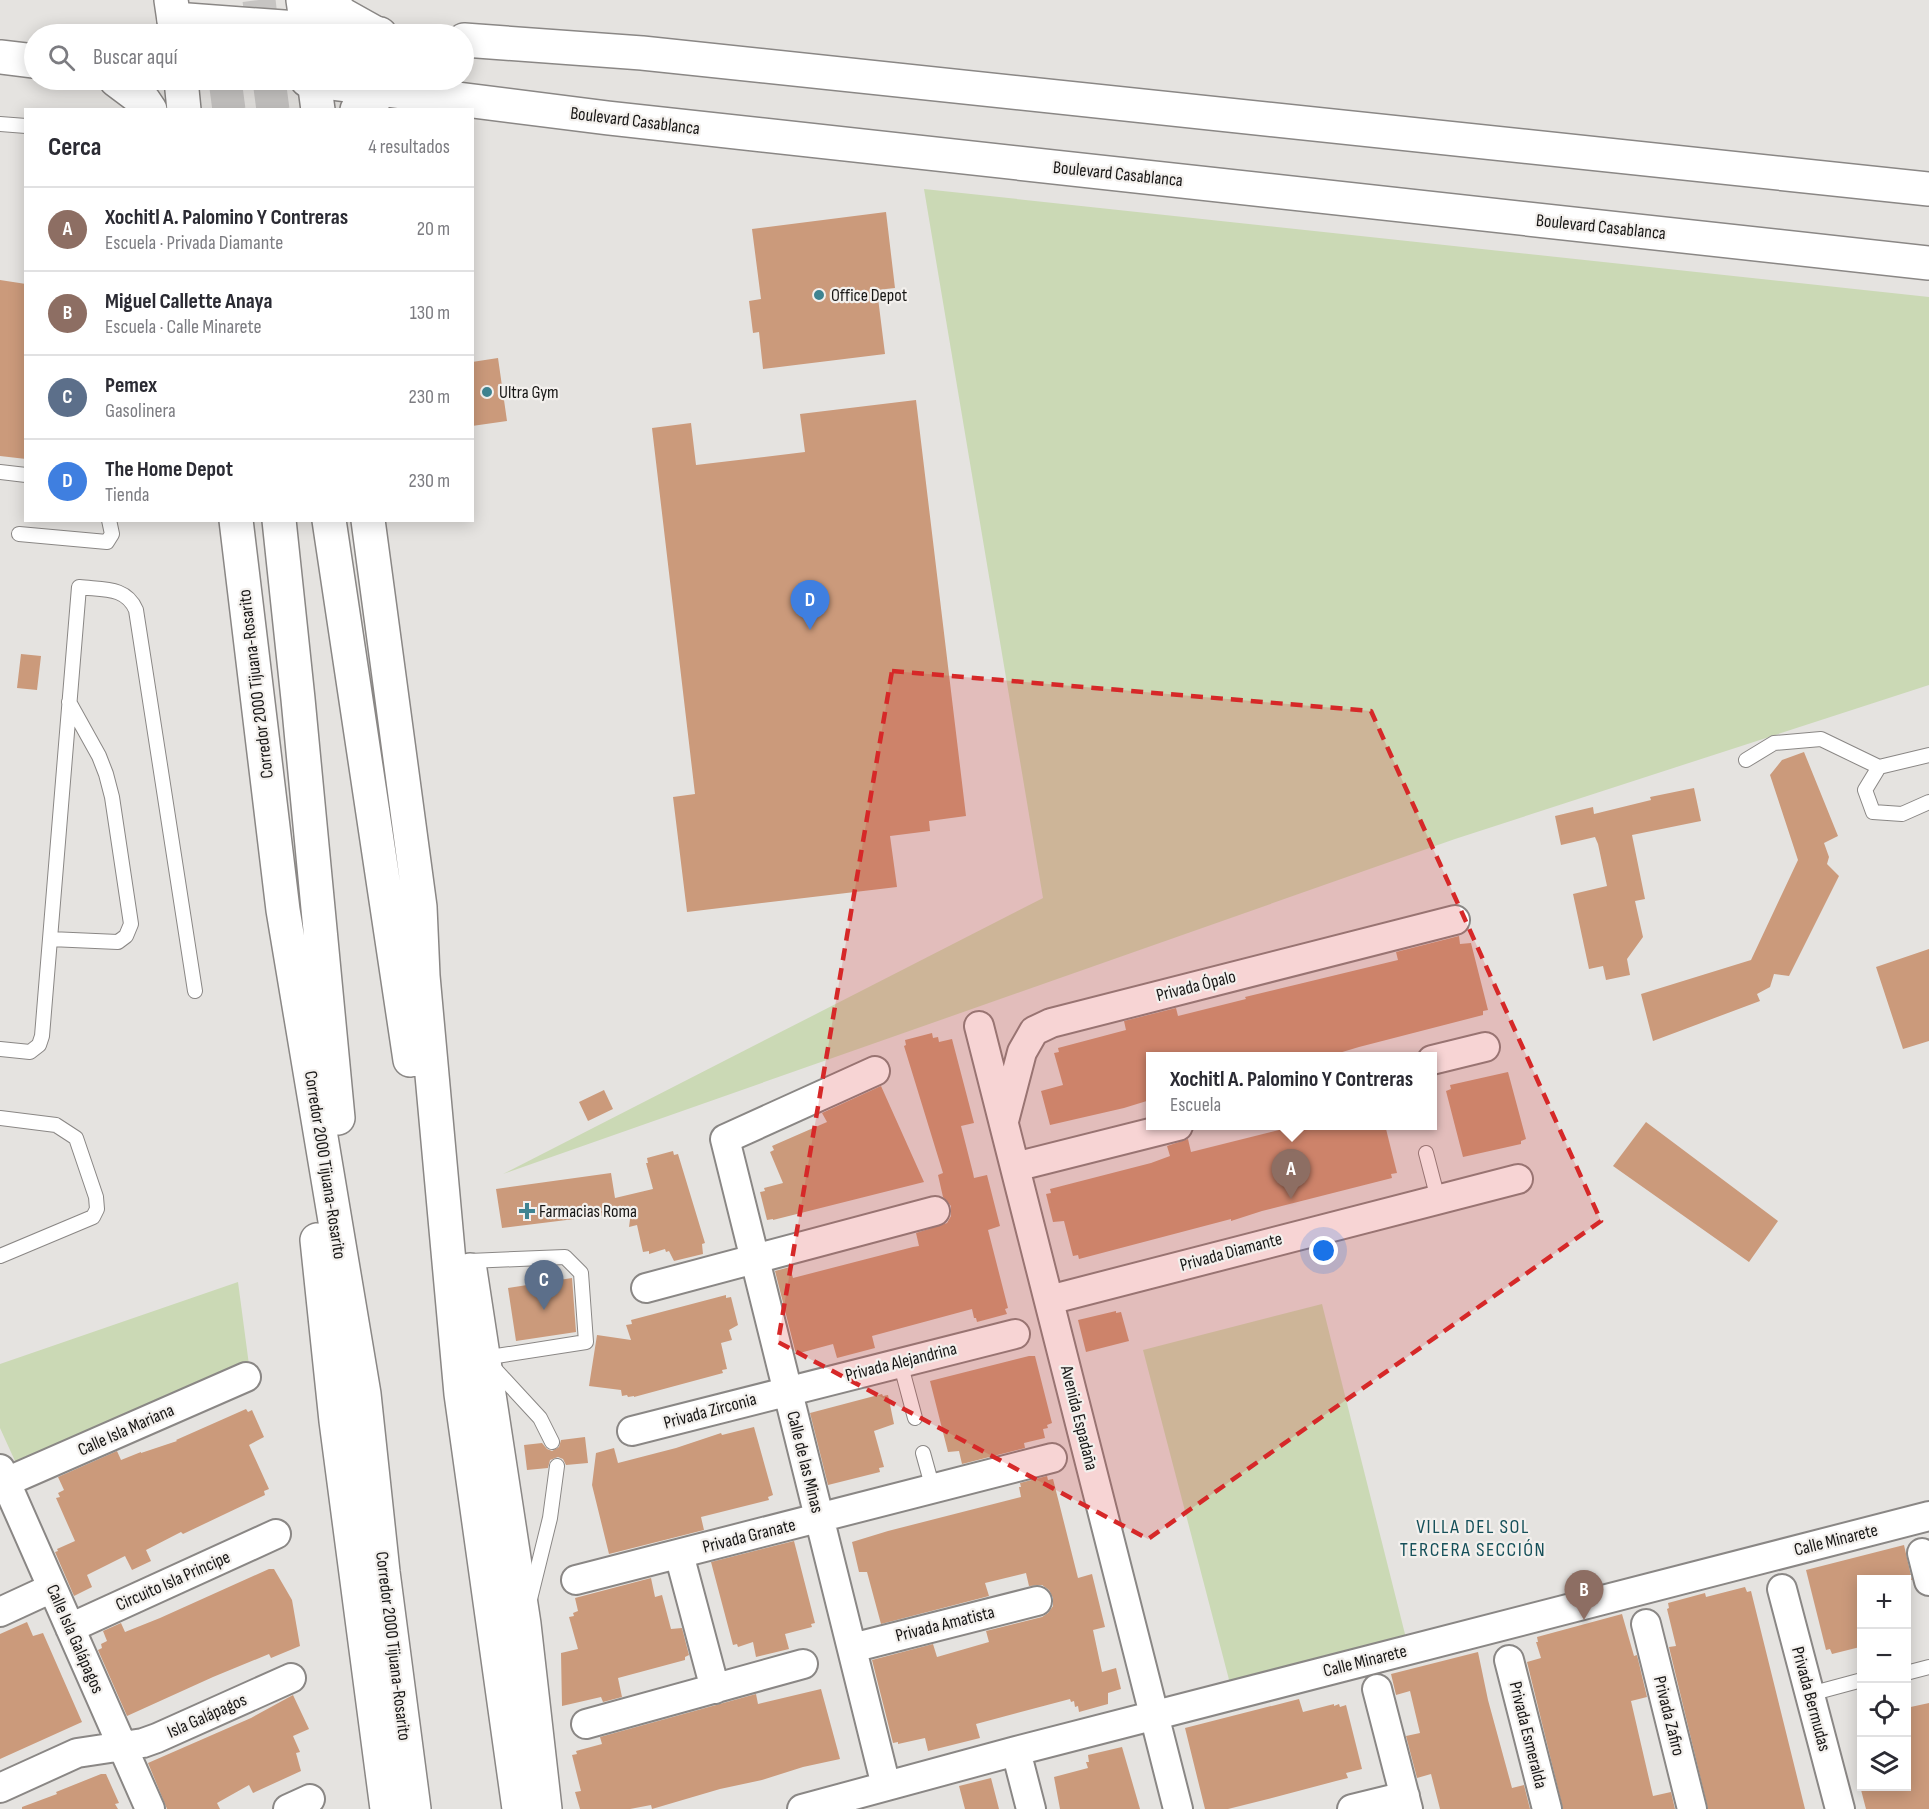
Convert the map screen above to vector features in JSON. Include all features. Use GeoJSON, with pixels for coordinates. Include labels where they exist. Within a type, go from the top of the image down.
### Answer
{"type":"FeatureCollection","features":[{"type":"Feature","properties":{"kind":"main road"},"geometry":{"type":"LineString","coordinates":[[327,0],[343,15],[360,24]]}},
{"type":"Feature","properties":{"kind":"main road"},"geometry":{"type":"LineString","coordinates":[[174,18],[306,21],[323,24]]}},
{"type":"Feature","properties":{"kind":"main road"},"geometry":{"type":"LineString","coordinates":[[474,41],[631,52],[1929,189]]}},
{"type":"Feature","properties":{"kind":"main road"},"geometry":{"type":"LineString","coordinates":[[0,57],[24,60]]}},
{"type":"Feature","properties":{"kind":"main road"},"geometry":{"type":"LineString","coordinates":[[129,90],[144,101],[149,108]]}},
{"type":"Feature","properties":{"kind":"main road"},"geometry":{"type":"LineString","coordinates":[[182,90],[184,108]]}},
{"type":"Feature","properties":{"kind":"main road"},"geometry":{"type":"LineString","coordinates":[[316,90],[318,108]]}},
{"type":"Feature","properties":{"kind":"main road"},"geometry":{"type":"LineString","coordinates":[[360,108],[385,90]]}},
{"type":"Feature","properties":{"kind":"main road","name":"Boulevard Casablanca"},"geometry":{"type":"LineString","coordinates":[[394,90],[608,118],[1929,263]]}},
{"type":"Feature","properties":{"kind":"main road","name":"Corredor 2000 Tijuana-Rosarito"},"geometry":{"type":"LineString","coordinates":[[236,522],[283,910],[364,1394],[383,1572],[414,1809]]}},
{"type":"Feature","properties":{"kind":"main road"},"geometry":{"type":"LineString","coordinates":[[279,522],[364,1394]]}},
{"type":"Feature","properties":{"kind":"main road"},"geometry":{"type":"LineString","coordinates":[[329,522],[461,1394],[519,1809]]}},
{"type":"Feature","properties":{"kind":"main road"},"geometry":{"type":"LineString","coordinates":[[368,522],[469,1261],[524,1624],[545,1809]]}},
{"type":"Feature","properties":{"kind":"main road"},"geometry":{"type":"LineString","coordinates":[[420,907],[423,976],[461,1394]]}},
{"type":"Feature","properties":{"kind":"main road"},"geometry":{"type":"LineString","coordinates":[[283,910],[336,1421],[387,1809]]}},
{"type":"Feature","properties":{"kind":"street","name":"Privada Ópalo"},"geometry":{"type":"LineString","coordinates":[[1003,1124],[1022,1052],[1034,1031],[1051,1023],[1455,920]]}},
{"type":"Feature","properties":{"kind":"street","name":"Avenida Espadaña"},"geometry":{"type":"LineString","coordinates":[[979,1026],[1178,1809]]}},
{"type":"Feature","properties":{"kind":"street"},"geometry":{"type":"LineString","coordinates":[[1437,1059],[1485,1047]]}},
{"type":"Feature","properties":{"kind":"street","name":"Calle de las Minas"},"geometry":{"type":"LineString","coordinates":[[875,1071],[724,1139],[886,1786]]}},
{"type":"Feature","properties":{"kind":"street"},"geometry":{"type":"LineString","coordinates":[[1015,1167],[1159,1130]]}},
{"type":"Feature","properties":{"kind":"street","name":"Privada Diamante"},"geometry":{"type":"LineString","coordinates":[[1049,1300],[1518,1179]]}},
{"type":"Feature","properties":{"kind":"street"},"geometry":{"type":"LineString","coordinates":[[646,1288],[935,1211]]}},
{"type":"Feature","properties":{"kind":"street","name":"Privada Alejandrina"},"geometry":{"type":"LineString","coordinates":[[788,1391],[1015,1334]]}},
{"type":"Feature","properties":{"kind":"street","name":"Calle Isla Mariana"},"geometry":{"type":"LineString","coordinates":[[3,1476],[246,1377]]}},
{"type":"Feature","properties":{"kind":"street","name":"Privada Zirconia"},"geometry":{"type":"LineString","coordinates":[[632,1431],[788,1391]]}},
{"type":"Feature","properties":{"kind":"street"},"geometry":{"type":"LineString","coordinates":[[819,1518],[1052,1458]]}},
{"type":"Feature","properties":{"kind":"street","name":"Calle Isla Galápagos"},"geometry":{"type":"LineString","coordinates":[[3,1476],[150,1809]]}},
{"type":"Feature","properties":{"kind":"street","name":"Calle Minarete"},"geometry":{"type":"LineString","coordinates":[[802,1809],[1016,1750],[1929,1516]]}},
{"type":"Feature","properties":{"kind":"street","name":"Privada Granate"},"geometry":{"type":"LineString","coordinates":[[576,1580],[819,1518]]}},
{"type":"Feature","properties":{"kind":"street","name":"Circuito Isla Principe"},"geometry":{"type":"LineString","coordinates":[[70,1628],[276,1534]]}},
{"type":"Feature","properties":{"kind":"street","name":"Privada Granate"},"geometry":{"type":"LineString","coordinates":[[679,1554],[715,1689]]}},
{"type":"Feature","properties":{"kind":"street"},"geometry":{"type":"LineString","coordinates":[[1922,1554],[1929,1581]]}},
{"type":"Feature","properties":{"kind":"street"},"geometry":{"type":"LineString","coordinates":[[0,1612],[52,1587]]}},
{"type":"Feature","properties":{"kind":"street","name":"Privada Bermudas"},"geometry":{"type":"LineString","coordinates":[[1782,1589],[1840,1809]]}},
{"type":"Feature","properties":{"kind":"street","name":"Privada Amatista"},"geometry":{"type":"LineString","coordinates":[[852,1648],[1037,1601]]}},
{"type":"Feature","properties":{"kind":"street","name":"Privada Zafiro"},"geometry":{"type":"LineString","coordinates":[[1646,1624],[1692,1809]]}},
{"type":"Feature","properties":{"kind":"street","name":"Privada Esmeralda"},"geometry":{"type":"LineString","coordinates":[[1509,1660],[1547,1809]]}},
{"type":"Feature","properties":{"kind":"street"},"geometry":{"type":"LineString","coordinates":[[586,1724],[803,1664]]}},
{"type":"Feature","properties":{"kind":"street","name":"Isla Galápagos"},"geometry":{"type":"LineString","coordinates":[[0,1788],[77,1753],[143,1743],[157,1738],[291,1678]]}},
{"type":"Feature","properties":{"kind":"street"},"geometry":{"type":"LineString","coordinates":[[1352,1809],[1406,1802],[1377,1689]]}},
{"type":"Feature","properties":{"kind":"street"},"geometry":{"type":"LineString","coordinates":[[1016,1750],[1031,1809]]}},
{"type":"Feature","properties":{"kind":"lane"},"geometry":{"type":"LineString","coordinates":[[0,124],[24,126]]}},
{"type":"Feature","properties":{"kind":"lane"},"geometry":{"type":"LineString","coordinates":[[0,472],[24,474]]}},
{"type":"Feature","properties":{"kind":"lane"},"geometry":{"type":"LineString","coordinates":[[19,534],[106,542],[112,534],[109,522]]}},
{"type":"Feature","properties":{"kind":"lane"},"geometry":{"type":"LineString","coordinates":[[0,1049],[30,1052],[39,1045],[42,1036],[80,587],[123,592],[132,599],[136,610],[195,991]]}},
{"type":"Feature","properties":{"kind":"lane"},"geometry":{"type":"LineString","coordinates":[[50,939],[118,942],[126,936],[131,924],[112,797],[106,774],[99,756],[69,702]]}},
{"type":"Feature","properties":{"kind":"lane"},"geometry":{"type":"LineString","coordinates":[[1746,760],[1774,743],[1821,739],[1879,766],[1929,755]]}},
{"type":"Feature","properties":{"kind":"lane"},"geometry":{"type":"LineString","coordinates":[[1879,766],[1866,790],[1873,812],[1902,814],[1929,802]]}},
{"type":"Feature","properties":{"kind":"lane"},"geometry":{"type":"LineString","coordinates":[[0,1118],[56,1125],[76,1138],[96,1197],[97,1209],[93,1217],[0,1256]]}},
{"type":"Feature","properties":{"kind":"lane"},"geometry":{"type":"LineString","coordinates":[[1426,1154],[1438,1198]]}},
{"type":"Feature","properties":{"kind":"lane"},"geometry":{"type":"LineString","coordinates":[[469,1261],[565,1257],[580,1273],[586,1342],[484,1358]]}},
{"type":"Feature","properties":{"kind":"lane"},"geometry":{"type":"LineString","coordinates":[[484,1358],[540,1418],[552,1442]]}},
{"type":"Feature","properties":{"kind":"lane"},"geometry":{"type":"LineString","coordinates":[[900,1362],[915,1418]]}},
{"type":"Feature","properties":{"kind":"lane"},"geometry":{"type":"LineString","coordinates":[[923,1453],[933,1489]]}},
{"type":"Feature","properties":{"kind":"lane"},"geometry":{"type":"LineString","coordinates":[[524,1624],[550,1518],[557,1466]]}},
{"type":"Feature","properties":{"kind":"lane"},"geometry":{"type":"LineString","coordinates":[[1911,1672],[1929,1667]]}},
{"type":"Feature","properties":{"kind":"lane"},"geometry":{"type":"LineString","coordinates":[[1810,1694],[1857,1681]]}},
{"type":"Feature","properties":{"kind":"highlighted area"},"geometry":{"type":"Polygon","coordinates":[[[892,671],[1371,711],[1601,1221],[1148,1539],[778,1342],[892,671]]]}},
{"type":"Feature","properties":{"kind":"green space"},"geometry":{"type":"Polygon","coordinates":[[[924,189],[1929,297],[1929,685],[1455,839],[503,1174],[1043,898],[924,189]]]}},
{"type":"Feature","properties":{"kind":"green space"},"geometry":{"type":"Polygon","coordinates":[[[238,1282],[249,1365],[15,1461],[0,1428],[0,1364],[238,1282]]]}},
{"type":"Feature","properties":{"kind":"green space"},"geometry":{"type":"Polygon","coordinates":[[[1322,1304],[1409,1650],[1233,1695],[1143,1350],[1322,1304]]]}},
{"type":"Feature","properties":{"kind":"building","name":"Office Depot"},"geometry":{"type":"Polygon","coordinates":[[[886,212],[895,288],[877,290],[885,354],[763,369],[759,332],[753,333],[749,301],[761,299],[752,229],[886,212]]]}},
{"type":"Feature","properties":{"kind":"building"},"geometry":{"type":"Polygon","coordinates":[[[0,280],[24,284],[24,459],[0,456],[0,280]]]}},
{"type":"Feature","properties":{"kind":"building","name":"Ultra Gym"},"geometry":{"type":"Polygon","coordinates":[[[498,358],[507,421],[474,426],[474,362],[498,358]]]}},
{"type":"Feature","properties":{"kind":"building"},"geometry":{"type":"Polygon","coordinates":[[[916,400],[966,816],[929,821],[930,831],[890,836],[897,887],[687,912],[673,797],[695,794],[652,428],[691,423],[696,465],[805,452],[800,414],[916,400]]]}},
{"type":"Feature","properties":{"kind":"building"},"geometry":{"type":"Polygon","coordinates":[[[21,654],[41,656],[37,690],[17,688],[21,654]]]}},
{"type":"Feature","properties":{"kind":"building"},"geometry":{"type":"Polygon","coordinates":[[[1804,752],[1838,836],[1824,843],[1829,857],[1827,864],[1839,876],[1789,976],[1774,974],[1770,987],[1757,994],[1760,1001],[1653,1041],[1641,994],[1751,960],[1798,860],[1770,775],[1782,760],[1804,752]]]}},
{"type":"Feature","properties":{"kind":"building"},"geometry":{"type":"Polygon","coordinates":[[[1694,788],[1701,821],[1632,835],[1645,899],[1635,901],[1643,937],[1627,959],[1630,975],[1606,980],[1603,966],[1589,969],[1573,894],[1607,886],[1598,844],[1595,837],[1561,845],[1555,816],[1593,807],[1594,814],[1651,800],[1650,797],[1694,788]]]}},
{"type":"Feature","properties":{"kind":"building"},"geometry":{"type":"Polygon","coordinates":[[[1459,936],[1460,944],[1471,943],[1488,1010],[1483,1011],[1483,1015],[1342,1052],[1146,1052],[1146,1101],[1050,1125],[1041,1091],[1063,1085],[1054,1053],[1059,1052],[1058,1048],[1126,1030],[1124,1021],[1176,1008],[1178,1016],[1246,999],[1245,997],[1398,960],[1396,952],[1459,936]]]}},
{"type":"Feature","properties":{"kind":"building"},"geometry":{"type":"Polygon","coordinates":[[[1929,949],[1929,1041],[1903,1049],[1876,967],[1929,949]]]}},
{"type":"Feature","properties":{"kind":"building"},"geometry":{"type":"Polygon","coordinates":[[[932,1033],[933,1038],[938,1037],[939,1042],[952,1039],[974,1123],[961,1126],[974,1178],[987,1175],[1000,1226],[988,1230],[1008,1308],[1005,1309],[1007,1314],[977,1322],[972,1309],[872,1336],[875,1348],[837,1358],[833,1344],[796,1354],[775,1271],[790,1267],[793,1278],[919,1246],[916,1233],[947,1223],[951,1216],[951,1206],[943,1197],[938,1175],[943,1173],[904,1046],[906,1045],[905,1040],[932,1033]]]}},
{"type":"Feature","properties":{"kind":"building"},"geometry":{"type":"Polygon","coordinates":[[[1508,1072],[1526,1139],[1521,1141],[1521,1144],[1463,1157],[1446,1091],[1451,1089],[1450,1085],[1508,1072]]]}},
{"type":"Feature","properties":{"kind":"building"},"geometry":{"type":"Polygon","coordinates":[[[881,1086],[924,1182],[767,1220],[760,1192],[765,1191],[764,1188],[783,1183],[770,1152],[774,1150],[772,1146],[827,1122],[822,1113],[881,1086]]]}},
{"type":"Feature","properties":{"kind":"building"},"geometry":{"type":"Polygon","coordinates":[[[604,1090],[613,1109],[588,1121],[579,1102],[604,1090]]]}},
{"type":"Feature","properties":{"kind":"building"},"geometry":{"type":"Polygon","coordinates":[[[1646,1122],[1778,1221],[1749,1262],[1613,1166],[1646,1122]]]}},
{"type":"Feature","properties":{"kind":"building"},"geometry":{"type":"Polygon","coordinates":[[[1279,1130],[1386,1130],[1397,1173],[1391,1174],[1392,1178],[1231,1221],[1231,1219],[1079,1259],[1078,1255],[1073,1256],[1064,1221],[1053,1222],[1046,1194],[1051,1193],[1050,1189],[1151,1163],[1170,1156],[1167,1146],[1188,1139],[1191,1152],[1279,1130]]]}},
{"type":"Feature","properties":{"kind":"building"},"geometry":{"type":"Polygon","coordinates":[[[673,1151],[674,1155],[678,1154],[705,1243],[702,1244],[703,1254],[674,1261],[669,1251],[666,1252],[665,1249],[649,1254],[649,1251],[643,1252],[637,1225],[629,1227],[631,1212],[502,1228],[496,1189],[611,1173],[615,1198],[653,1189],[646,1163],[648,1163],[647,1158],[673,1151]]]}},
{"type":"Feature","properties":{"kind":"building"},"geometry":{"type":"Polygon","coordinates":[[[572,1278],[576,1332],[516,1341],[508,1288],[572,1278]]]}},
{"type":"Feature","properties":{"kind":"building"},"geometry":{"type":"Polygon","coordinates":[[[726,1295],[726,1298],[731,1297],[738,1325],[729,1330],[732,1340],[721,1343],[727,1369],[722,1370],[723,1373],[634,1397],[622,1396],[621,1390],[589,1386],[597,1335],[631,1340],[626,1325],[632,1324],[631,1320],[726,1295]]]}},
{"type":"Feature","properties":{"kind":"building"},"geometry":{"type":"Polygon","coordinates":[[[1116,1311],[1116,1313],[1121,1312],[1129,1341],[1086,1352],[1078,1320],[1116,1311]]]}},
{"type":"Feature","properties":{"kind":"building"},"geometry":{"type":"Polygon","coordinates":[[[1035,1356],[1052,1423],[1047,1425],[1048,1428],[1043,1429],[1045,1438],[1024,1443],[1025,1448],[962,1464],[959,1451],[948,1452],[930,1381],[1035,1356]]]}},
{"type":"Feature","properties":{"kind":"building"},"geometry":{"type":"Polygon","coordinates":[[[882,1394],[883,1396],[888,1395],[894,1424],[874,1431],[884,1467],[879,1468],[880,1472],[828,1485],[810,1413],[882,1394]]]}},
{"type":"Feature","properties":{"kind":"building"},"geometry":{"type":"Polygon","coordinates":[[[246,1409],[248,1412],[252,1410],[264,1437],[249,1445],[269,1489],[264,1491],[265,1495],[146,1550],[151,1561],[132,1570],[125,1556],[87,1575],[92,1587],[74,1596],[55,1552],[75,1541],[56,1498],[60,1497],[58,1493],[64,1490],[58,1477],[117,1451],[121,1460],[177,1441],[246,1409]]]}},
{"type":"Feature","properties":{"kind":"building"},"geometry":{"type":"Polygon","coordinates":[[[754,1427],[773,1495],[768,1497],[769,1500],[701,1517],[704,1530],[609,1554],[592,1485],[596,1453],[614,1448],[618,1463],[676,1448],[721,1433],[722,1435],[754,1427]]]}},
{"type":"Feature","properties":{"kind":"building"},"geometry":{"type":"Polygon","coordinates":[[[585,1437],[588,1463],[566,1465],[563,1459],[558,1457],[550,1460],[548,1468],[527,1470],[524,1445],[542,1443],[552,1451],[559,1447],[561,1440],[585,1437]]]}},
{"type":"Feature","properties":{"kind":"building"},"geometry":{"type":"Polygon","coordinates":[[[1047,1476],[1048,1480],[1053,1479],[1078,1578],[1092,1574],[1105,1627],[1093,1630],[1102,1672],[1116,1668],[1121,1689],[1108,1693],[1108,1704],[1079,1712],[1078,1706],[1075,1707],[1074,1701],[1071,1702],[1070,1699],[976,1724],[980,1738],[928,1751],[925,1738],[893,1743],[872,1660],[933,1644],[937,1657],[989,1642],[986,1631],[1042,1617],[1053,1606],[1053,1598],[1049,1590],[1042,1585],[1029,1586],[1026,1573],[985,1583],[989,1596],[881,1624],[867,1572],[859,1572],[852,1542],[1021,1497],[1020,1483],[1047,1476]]]}},
{"type":"Feature","properties":{"kind":"building"},"geometry":{"type":"Polygon","coordinates":[[[794,1541],[815,1623],[811,1624],[812,1627],[785,1634],[789,1649],[756,1657],[753,1642],[738,1647],[737,1644],[733,1645],[711,1562],[794,1541]]]}},
{"type":"Feature","properties":{"kind":"building"},"geometry":{"type":"Polygon","coordinates":[[[1904,1545],[1911,1575],[1857,1575],[1857,1648],[1832,1654],[1830,1649],[1826,1650],[1806,1570],[1904,1545]]]}},
{"type":"Feature","properties":{"kind":"building"},"geometry":{"type":"Polygon","coordinates":[[[269,1569],[274,1569],[292,1600],[300,1646],[271,1658],[269,1654],[127,1716],[98,1650],[102,1648],[101,1644],[107,1641],[103,1631],[121,1623],[125,1632],[269,1569]]]}},
{"type":"Feature","properties":{"kind":"building"},"geometry":{"type":"Polygon","coordinates":[[[651,1578],[655,1597],[662,1595],[671,1629],[682,1628],[689,1655],[685,1657],[685,1660],[618,1678],[622,1697],[603,1702],[601,1697],[562,1706],[561,1653],[578,1649],[569,1617],[574,1616],[573,1613],[578,1611],[575,1598],[651,1578]]]}},
{"type":"Feature","properties":{"kind":"building"},"geometry":{"type":"Polygon","coordinates":[[[1745,1587],[1747,1592],[1751,1591],[1805,1809],[1708,1809],[1669,1647],[1676,1646],[1667,1609],[1669,1608],[1668,1603],[1705,1593],[1706,1597],[1745,1587]]]}},
{"type":"Feature","properties":{"kind":"building"},"geometry":{"type":"Polygon","coordinates":[[[1622,1614],[1634,1656],[1637,1655],[1647,1697],[1631,1701],[1653,1796],[1671,1792],[1675,1809],[1563,1809],[1527,1662],[1541,1658],[1536,1642],[1538,1642],[1537,1637],[1622,1614]]]}},
{"type":"Feature","properties":{"kind":"building"},"geometry":{"type":"Polygon","coordinates":[[[27,1622],[33,1636],[43,1633],[82,1722],[0,1759],[0,1634],[27,1622]]]}},
{"type":"Feature","properties":{"kind":"building"},"geometry":{"type":"Polygon","coordinates":[[[1478,1652],[1488,1700],[1512,1788],[1524,1785],[1530,1809],[1440,1809],[1431,1774],[1417,1778],[1406,1736],[1420,1733],[1410,1691],[1396,1695],[1391,1674],[1478,1652]]]}},
{"type":"Feature","properties":{"kind":"building"},"geometry":{"type":"Polygon","coordinates":[[[821,1689],[840,1759],[720,1789],[652,1809],[651,1805],[630,1809],[580,1809],[575,1792],[581,1791],[572,1755],[577,1754],[576,1751],[602,1744],[600,1737],[756,1694],[758,1704],[821,1689]]]}},
{"type":"Feature","properties":{"kind":"building"},"geometry":{"type":"Polygon","coordinates":[[[293,1695],[309,1729],[293,1736],[300,1752],[296,1753],[301,1771],[253,1793],[249,1785],[217,1803],[220,1809],[167,1809],[148,1763],[251,1718],[293,1695]]]}},
{"type":"Feature","properties":{"kind":"building"},"geometry":{"type":"Polygon","coordinates":[[[1299,1699],[1303,1712],[1334,1704],[1334,1706],[1339,1704],[1340,1707],[1346,1705],[1362,1769],[1346,1773],[1348,1778],[1264,1800],[1228,1809],[1205,1809],[1185,1728],[1299,1699]]]}},
{"type":"Feature","properties":{"kind":"building"},"geometry":{"type":"Polygon","coordinates":[[[1929,1703],[1929,1809],[1866,1809],[1861,1791],[1911,1791],[1911,1707],[1929,1703]]]}},
{"type":"Feature","properties":{"kind":"building"},"geometry":{"type":"Polygon","coordinates":[[[1122,1747],[1140,1809],[1060,1809],[1054,1777],[1088,1768],[1086,1762],[1089,1762],[1088,1755],[1122,1747]]]}},
{"type":"Feature","properties":{"kind":"building"},"geometry":{"type":"Polygon","coordinates":[[[101,1774],[106,1774],[119,1803],[115,1804],[118,1809],[22,1809],[22,1807],[101,1774]]]}},
{"type":"Feature","properties":{"kind":"building"},"geometry":{"type":"Polygon","coordinates":[[[991,1778],[999,1809],[965,1809],[959,1786],[991,1778]]]}},
{"type":"Feature","properties":{"kind":"tunnel"},"geometry":{"type":"LineString","coordinates":[[259,0],[262,24]]}},
{"type":"Feature","properties":{"kind":"tunnel"},"geometry":{"type":"LineString","coordinates":[[226,90],[229,108]]}},
{"type":"Feature","properties":{"kind":"tunnel"},"geometry":{"type":"LineString","coordinates":[[270,90],[273,108]]}},
{"type":"Feature","properties":{"kind":"place","name":"Office Depot"},"geometry":{"type":"Point","coordinates":[819,295]}},
{"type":"Feature","properties":{"kind":"place","name":"Ultra Gym"},"geometry":{"type":"Point","coordinates":[487,392]}},
{"type":"Feature","properties":{"kind":"place","name":"The Home Depot"},"geometry":{"type":"Point","coordinates":[810,630]}},
{"type":"Feature","properties":{"kind":"place","name":"Xochitl A. Palomino Y Contreras"},"geometry":{"type":"Point","coordinates":[1291,1199]}},
{"type":"Feature","properties":{"kind":"place","name":"Farmacias Roma"},"geometry":{"type":"Point","coordinates":[527,1211]}},
{"type":"Feature","properties":{"kind":"place","name":"Pemex"},"geometry":{"type":"Point","coordinates":[544,1310]}},
{"type":"Feature","properties":{"kind":"place","name":"Miguel Callette Anaya"},"geometry":{"type":"Point","coordinates":[1584,1620]}},
{"type":"Feature","properties":{"kind":"district","name":"VILLA DEL SOL TERCERA SECCIÓN"},"geometry":{"type":"Point","coordinates":[1473,1538]}}]}
